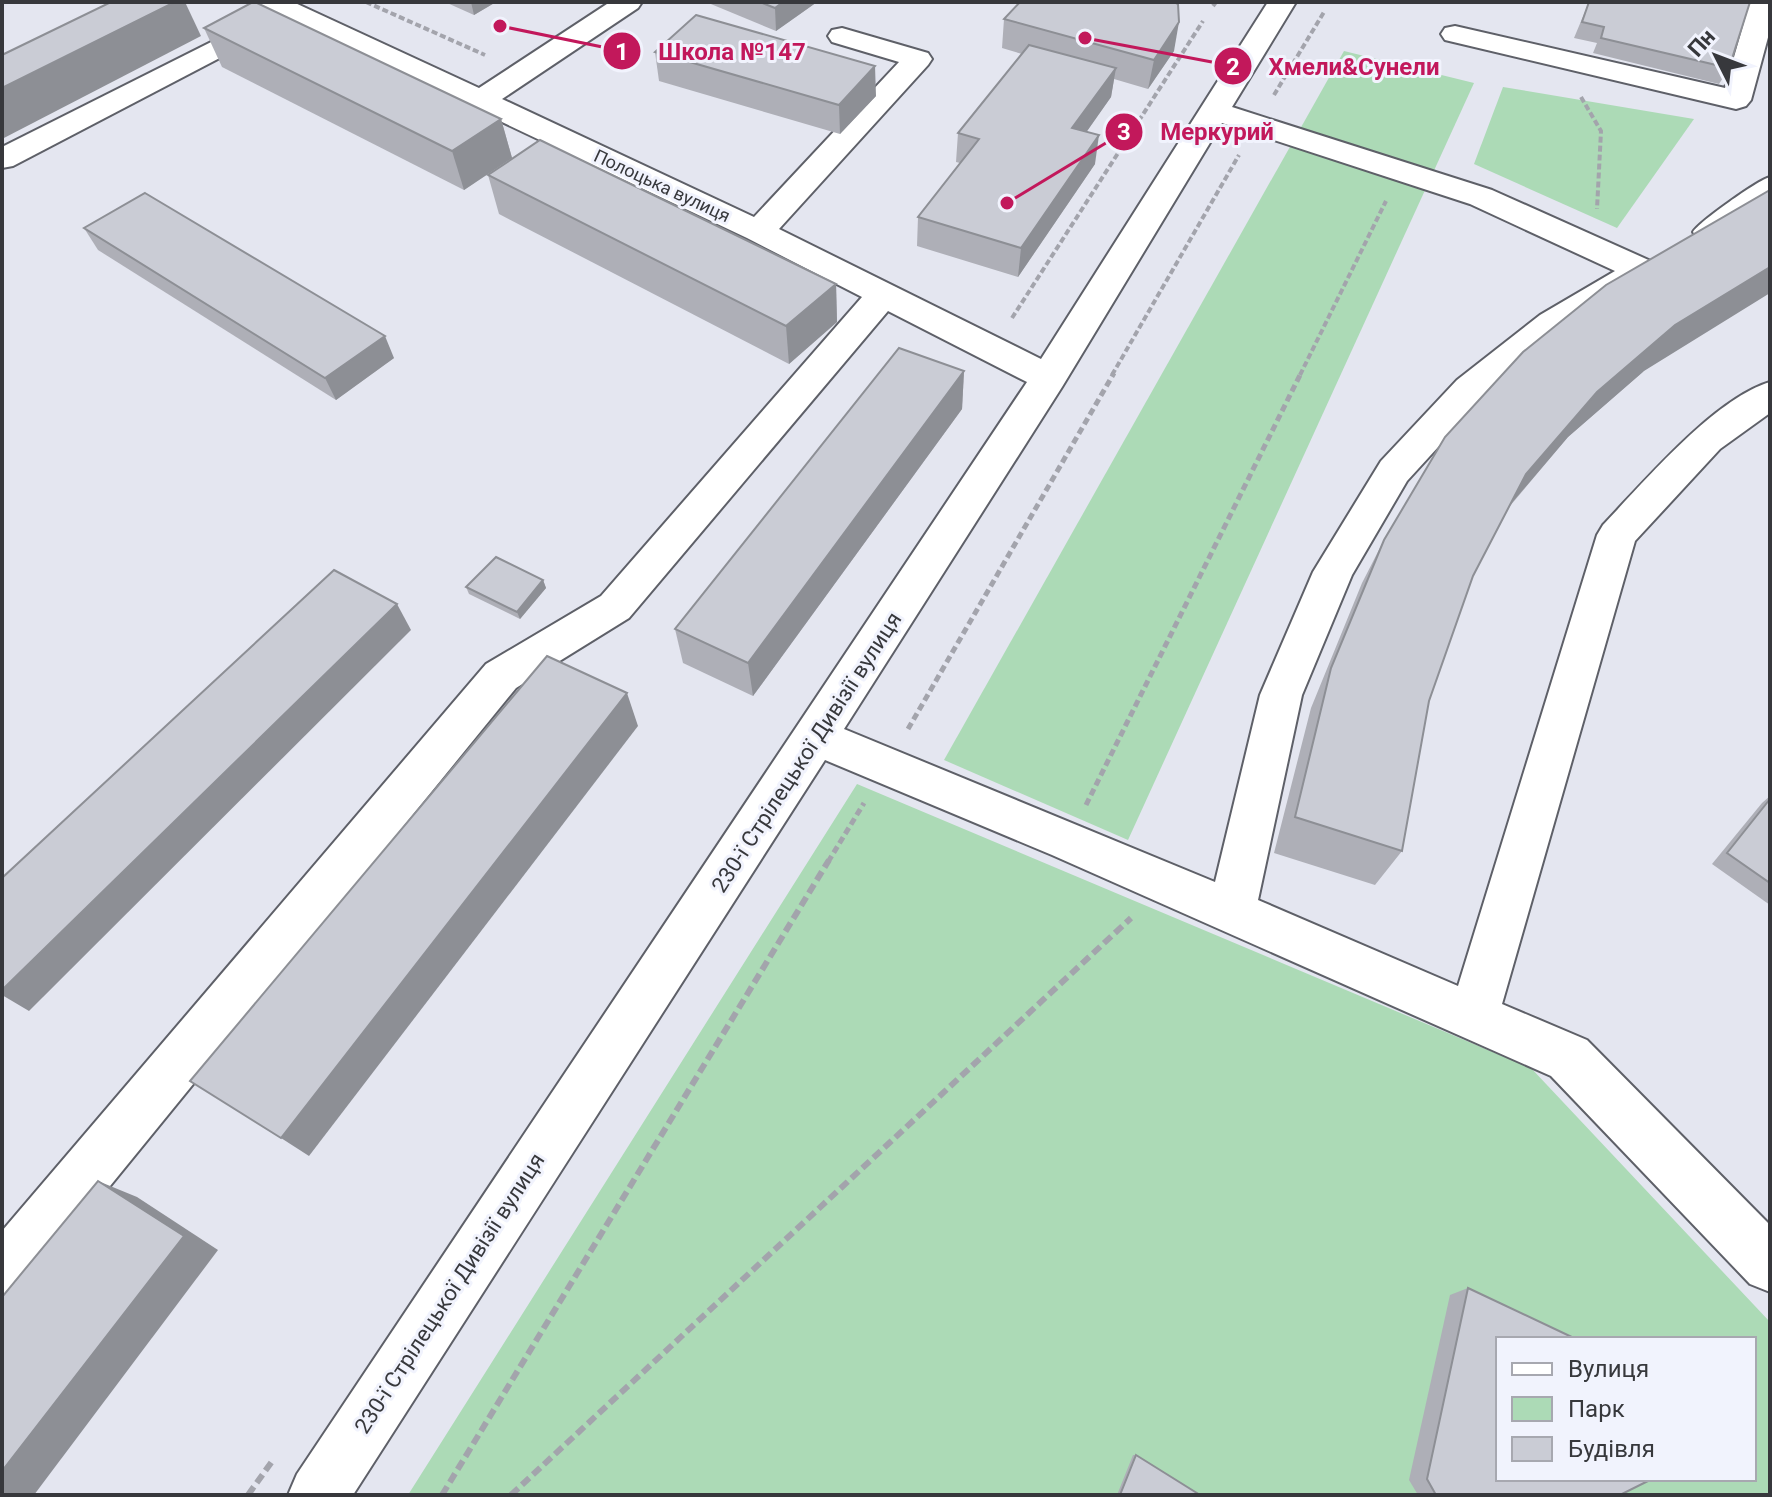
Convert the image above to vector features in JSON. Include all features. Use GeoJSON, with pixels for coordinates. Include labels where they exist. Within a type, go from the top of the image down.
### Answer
{"type":"FeatureCollection","features":[{"type":"Feature","properties":{"kind":"street"},"geometry":{"type":"LineString","coordinates":[[481,100],[628,2]]}},
{"type":"Feature","properties":{"kind":"street","name":"230-ї Стрілецької Дивізії вулиця"},"geometry":{"type":"LineString","coordinates":[[318,1495],[622,1029],[818,738],[1217,112],[1282,2]]}},
{"type":"Feature","properties":{"kind":"street"},"geometry":{"type":"LineString","coordinates":[[1455,34],[1736,100],[1764,2]]}},
{"type":"Feature","properties":{"kind":"street"},"geometry":{"type":"LineString","coordinates":[[2,159],[280,6]]}},
{"type":"Feature","properties":{"kind":"street","name":"Полоцька вулиця"},"geometry":{"type":"LineString","coordinates":[[280,6],[758,231],[885,293],[1010,361],[1049,378]]}},
{"type":"Feature","properties":{"kind":"street"},"geometry":{"type":"LineString","coordinates":[[758,231],[786,205],[918,59],[842,36]]}},
{"type":"Feature","properties":{"kind":"street"},"geometry":{"type":"LineString","coordinates":[[1217,112],[1481,197],[1641,270]]}},
{"type":"Feature","properties":{"kind":"street"},"geometry":{"type":"LineString","coordinates":[[1231,914],[1281,695],[1333,572],[1394,471],[1470,389],[1552,323],[1726,223],[1770,187]]}},
{"type":"Feature","properties":{"kind":"street"},"geometry":{"type":"LineString","coordinates":[[2,1274],[501,676],[615,607],[885,293]]}},
{"type":"Feature","properties":{"kind":"street"},"geometry":{"type":"LineString","coordinates":[[1473,1018],[1617,535],[1707,440],[1770,395]]}},
{"type":"Feature","properties":{"kind":"street"},"geometry":{"type":"LineString","coordinates":[[818,738],[1068,841],[1569,1058],[1770,1264]]}},
{"type":"Feature","properties":{"kind":"path"},"geometry":{"type":"LineString","coordinates":[[366,2],[523,72]]}},
{"type":"Feature","properties":{"kind":"path"},"geometry":{"type":"LineString","coordinates":[[1111,163],[1203,21]]}},
{"type":"Feature","properties":{"kind":"path"},"geometry":{"type":"LineString","coordinates":[[1558,58],[1601,131],[1595,249]]}},
{"type":"Feature","properties":{"kind":"path"},"geometry":{"type":"LineString","coordinates":[[1068,841],[1401,172]]}},
{"type":"Feature","properties":{"kind":"path"},"geometry":{"type":"LineString","coordinates":[[511,1495],[1167,884]]}},
{"type":"Feature","properties":{"kind":"green space"},"geometry":{"type":"Polygon","coordinates":[[[1344,51],[1474,83],[1128,840],[944,760],[1344,51]]]}},
{"type":"Feature","properties":{"kind":"green space"},"geometry":{"type":"Polygon","coordinates":[[[1503,87],[1694,119],[1617,228],[1474,164],[1503,87]]]}},
{"type":"Feature","properties":{"kind":"green space"},"geometry":{"type":"Polygon","coordinates":[[[857,784],[1531,1068],[1770,1322],[1770,1495],[408,1495],[857,784]]]}},
{"type":"Feature","properties":{"kind":"building"},"geometry":{"type":"Polygon","coordinates":[[[111,2],[175,2],[2,88],[2,55],[111,2]]]}},
{"type":"Feature","properties":{"kind":"building"},"geometry":{"type":"Polygon","coordinates":[[[253,2],[501,119],[452,151],[204,28],[253,2]]]}},
{"type":"Feature","properties":{"kind":"building"},"geometry":{"type":"Polygon","coordinates":[[[760,2],[783,2],[775,8],[760,2]]]}},
{"type":"Feature","properties":{"kind":"building"},"geometry":{"type":"Polygon","coordinates":[[[1020,2],[1174,2],[1178,4],[1179,22],[1154,60],[1004,19],[1020,2]]]}},
{"type":"Feature","properties":{"kind":"building"},"geometry":{"type":"Polygon","coordinates":[[[1589,2],[1750,2],[1729,68],[1601,38],[1604,27],[1582,22],[1589,2]]]}},
{"type":"Feature","properties":{"kind":"building"},"geometry":{"type":"Polygon","coordinates":[[[696,15],[875,66],[839,105],[655,52],[696,15]]]}},
{"type":"Feature","properties":{"kind":"building"},"geometry":{"type":"Polygon","coordinates":[[[1029,45],[1116,68],[1072,128],[1099,135],[1021,248],[918,217],[979,139],[958,133],[1029,45]]]}},
{"type":"Feature","properties":{"kind":"building"},"geometry":{"type":"Polygon","coordinates":[[[540,140],[836,284],[786,326],[488,175],[540,140]]]}},
{"type":"Feature","properties":{"kind":"building"},"geometry":{"type":"Polygon","coordinates":[[[1770,190],[1770,267],[1675,325],[1597,392],[1526,474],[1473,576],[1429,701],[1402,851],[1295,817],[1331,668],[1384,540],[1445,437],[1523,352],[1606,285],[1770,190]]]}},
{"type":"Feature","properties":{"kind":"building"},"geometry":{"type":"Polygon","coordinates":[[[145,193],[385,336],[325,378],[84,228],[145,193]]]}},
{"type":"Feature","properties":{"kind":"building"},"geometry":{"type":"Polygon","coordinates":[[[899,348],[964,371],[748,663],[675,629],[899,348]]]}},
{"type":"Feature","properties":{"kind":"building"},"geometry":{"type":"Polygon","coordinates":[[[496,557],[543,580],[517,612],[466,587],[496,557]]]}},
{"type":"Feature","properties":{"kind":"building"},"geometry":{"type":"Polygon","coordinates":[[[334,570],[397,604],[2,990],[2,878],[334,570]]]}},
{"type":"Feature","properties":{"kind":"building"},"geometry":{"type":"Polygon","coordinates":[[[547,656],[627,693],[281,1138],[190,1081],[547,656]]]}},
{"type":"Feature","properties":{"kind":"building"},"geometry":{"type":"Polygon","coordinates":[[[1770,799],[1770,883],[1727,853],[1770,799]]]}},
{"type":"Feature","properties":{"kind":"building"},"geometry":{"type":"Polygon","coordinates":[[[98,1181],[184,1236],[2,1471],[2,1297],[98,1181]]]}},
{"type":"Feature","properties":{"kind":"building"},"geometry":{"type":"Polygon","coordinates":[[[1468,1288],[1572,1337],[1496,1337],[1496,1481],[1648,1481],[1620,1495],[1436,1495],[1427,1479],[1468,1288]]]}},
{"type":"Feature","properties":{"kind":"building"},"geometry":{"type":"Polygon","coordinates":[[[1136,1455],[1200,1495],[1120,1495],[1136,1455]]]}},
{"type":"Feature","properties":{"kind":"place","name":"Школа №147"},"geometry":{"type":"Point","coordinates":[500,26]}},
{"type":"Feature","properties":{"kind":"place","name":"Хмели&Сунели"},"geometry":{"type":"Point","coordinates":[1085,38]}},
{"type":"Feature","properties":{"kind":"place","name":"Меркурий"},"geometry":{"type":"Point","coordinates":[1007,203]}}]}
